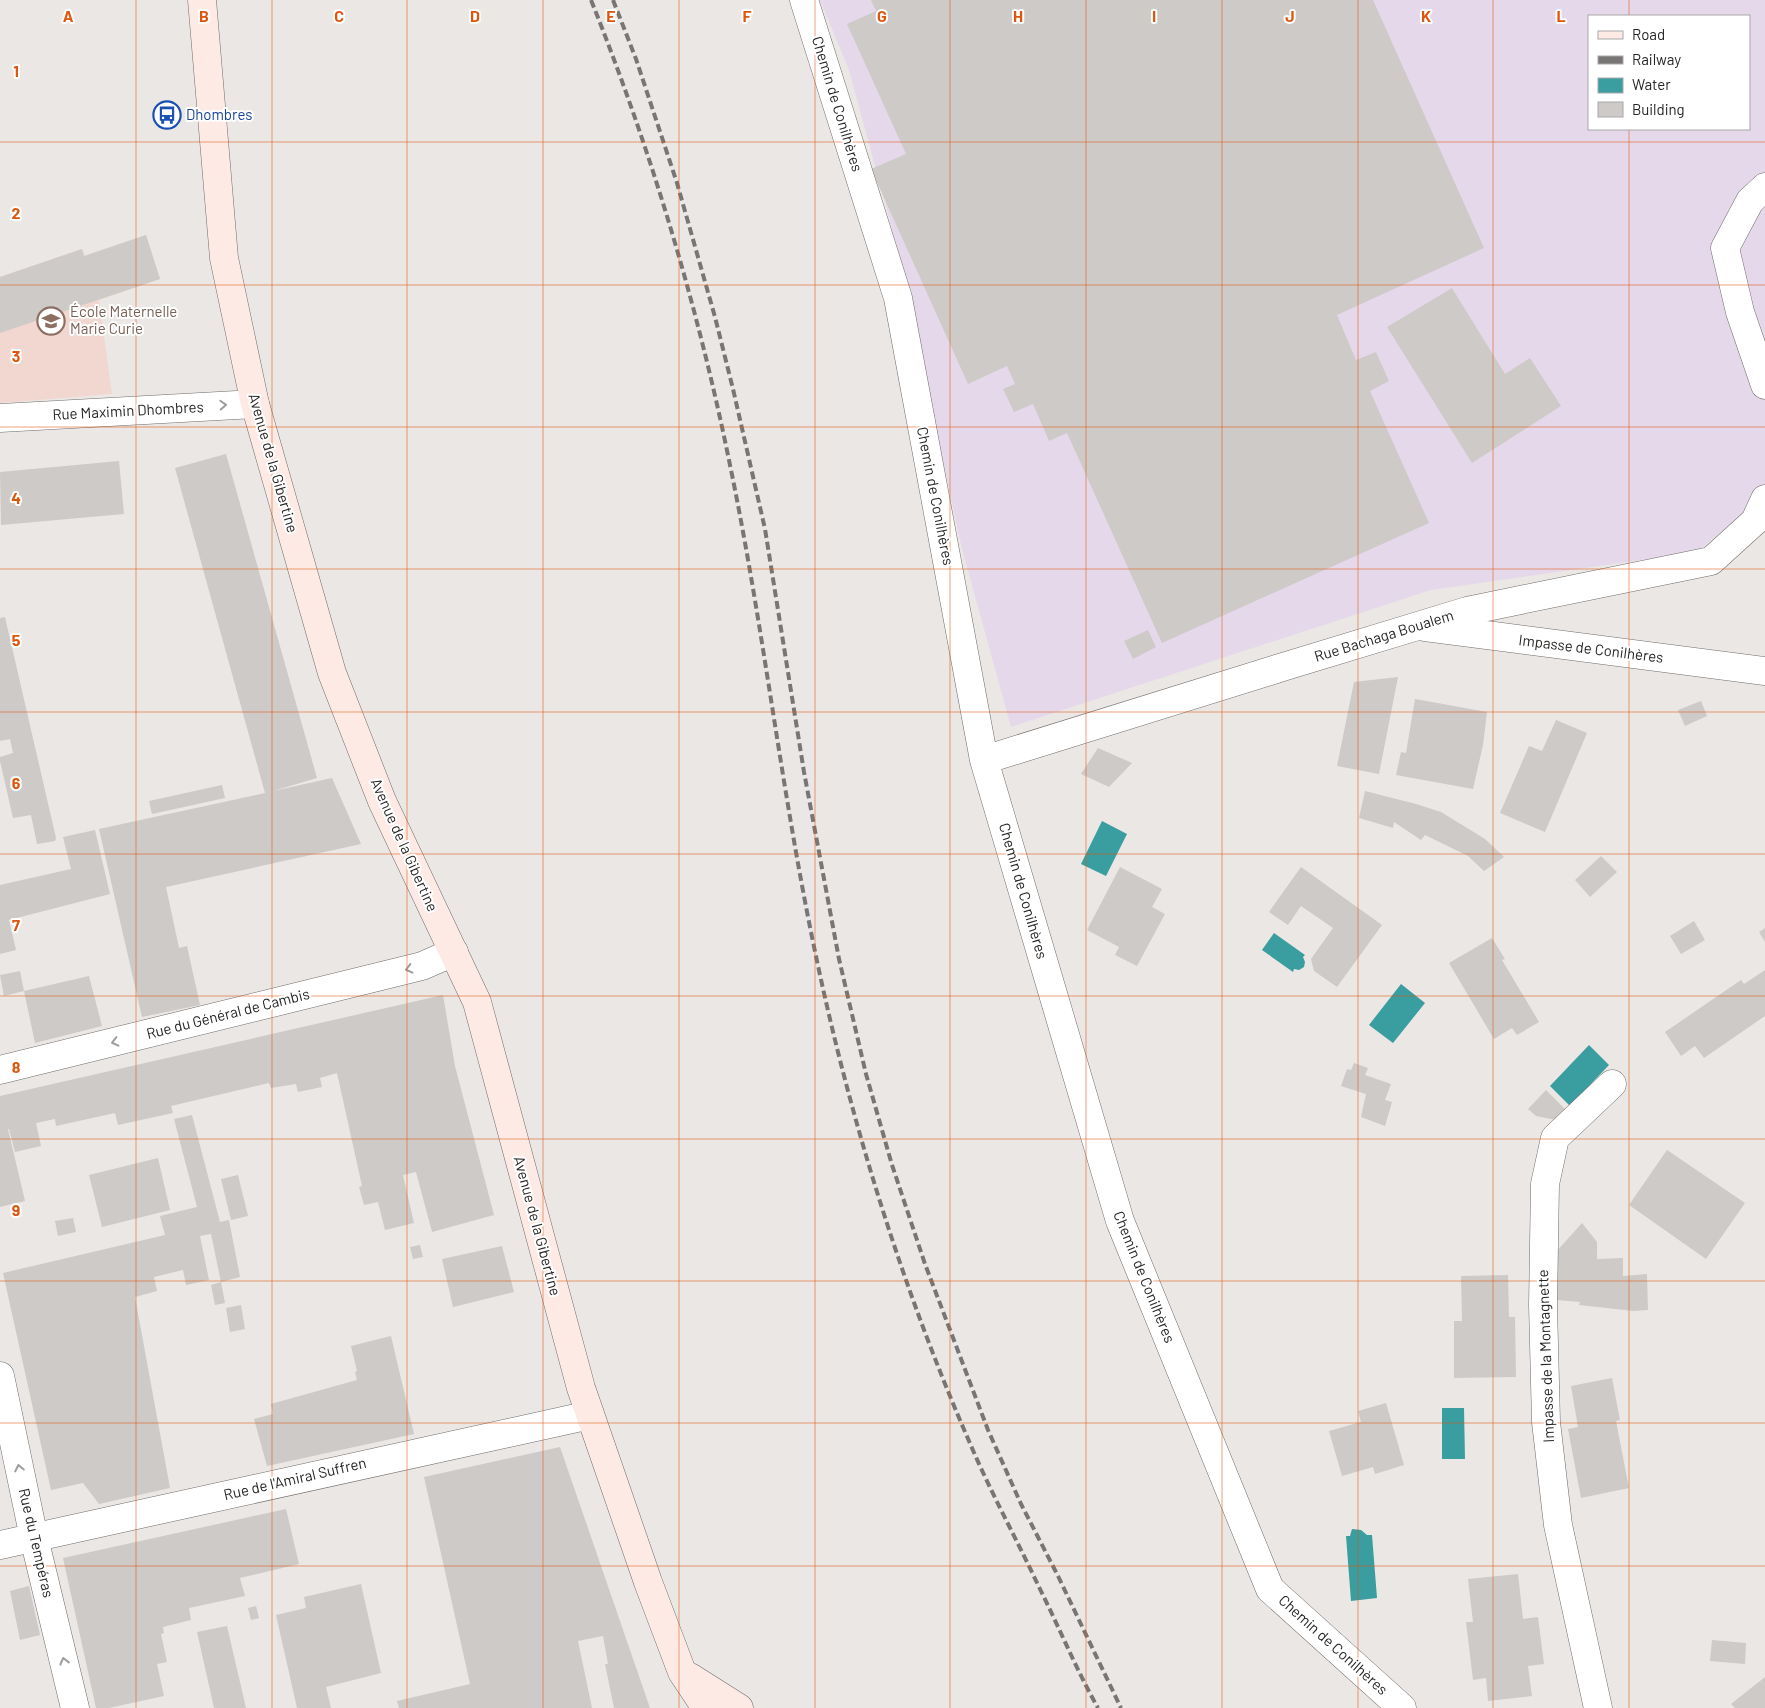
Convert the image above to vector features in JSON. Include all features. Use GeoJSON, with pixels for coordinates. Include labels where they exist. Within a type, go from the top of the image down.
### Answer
{"type":"FeatureCollection","features":[{"type":"Feature","properties":{"kind":"main road","name":"Avenue de la Gibertine"},"geometry":{"type":"LineString","coordinates":[[202,0],[224,258],[255,404],[332,673],[382,800],[477,1002],[532,1210],[590,1414],[648,1582],[682,1672],[706,1708]]}},
{"type":"Feature","properties":{"kind":"main road"},"geometry":{"type":"LineString","coordinates":[[682,1672],[739,1708]]}},
{"type":"Feature","properties":{"kind":"street","name":"Chemin de Conilhères"},"geometry":{"type":"LineString","coordinates":[[804,0],[898,298],[984,760],[1120,1221],[1270,1589],[1402,1708]]}},
{"type":"Feature","properties":{"kind":"street"},"geometry":{"type":"LineString","coordinates":[[1765,187],[1750,201],[1725,248],[1740,312],[1765,385]]}},
{"type":"Feature","properties":{"kind":"street","name":"Rue Maximin Dhombres"},"geometry":{"type":"LineString","coordinates":[[0,418],[255,404]]}},
{"type":"Feature","properties":{"kind":"street","name":"Rue Bachaga Boualem"},"geometry":{"type":"LineString","coordinates":[[984,760],[1467,611],[1711,561],[1755,521],[1765,499]]}},
{"type":"Feature","properties":{"kind":"street","name":"Impasse de Conilhères"},"geometry":{"type":"LineString","coordinates":[[1416,626],[1765,671]]}},
{"type":"Feature","properties":{"kind":"street","name":"Rue du Général de Cambis"},"geometry":{"type":"LineString","coordinates":[[0,1070],[422,966],[454,952]]}},
{"type":"Feature","properties":{"kind":"street","name":"Impasse de la Montagnette"},"geometry":{"type":"LineString","coordinates":[[1598,1708],[1558,1525],[1546,1422],[1543,1305],[1545,1184],[1555,1138],[1612,1084]]}},
{"type":"Feature","properties":{"kind":"street","name":"Rue du Tempéras"},"geometry":{"type":"LineString","coordinates":[[0,1376],[34,1538],[76,1708]]}},
{"type":"Feature","properties":{"kind":"street","name":"Rue de l'Amiral Suffren"},"geometry":{"type":"LineString","coordinates":[[0,1545],[590,1414]]}},
{"type":"Feature","properties":{"kind":"shaded area"},"geometry":{"type":"Polygon","coordinates":[[[820,0],[1765,0],[1765,494],[1697,552],[1431,590],[1011,727],[961,545],[899,254],[849,70],[820,0]]]}},
{"type":"Feature","properties":{"kind":"shaded area","name":"École Maternelle Marie Curie"},"geometry":{"type":"Polygon","coordinates":[[[146,235],[160,279],[99,300],[112,394],[0,403],[0,277],[82,249],[85,256],[146,235]]]}},
{"type":"Feature","properties":{"kind":"water"},"geometry":{"type":"Polygon","coordinates":[[[1102,821],[1127,834],[1106,876],[1081,864],[1102,821]]]}},
{"type":"Feature","properties":{"kind":"water"},"geometry":{"type":"Polygon","coordinates":[[[1274,933],[1305,955],[1303,957],[1304,967],[1299,970],[1294,969],[1293,972],[1262,950],[1274,933]]]}},
{"type":"Feature","properties":{"kind":"water"},"geometry":{"type":"Polygon","coordinates":[[[1401,984],[1425,1003],[1393,1043],[1369,1025],[1401,984]]]}},
{"type":"Feature","properties":{"kind":"water"},"geometry":{"type":"Polygon","coordinates":[[[1589,1045],[1609,1065],[1570,1106],[1550,1086],[1589,1045]]]}},
{"type":"Feature","properties":{"kind":"water"},"geometry":{"type":"Polygon","coordinates":[[[1442,1408],[1464,1408],[1465,1459],[1442,1459],[1442,1408]]]}},
{"type":"Feature","properties":{"kind":"water"},"geometry":{"type":"Polygon","coordinates":[[[1352,1529],[1361,1530],[1367,1535],[1372,1535],[1377,1598],[1351,1601],[1346,1536],[1350,1536],[1352,1529]]]}},
{"type":"Feature","properties":{"kind":"building"},"geometry":{"type":"Polygon","coordinates":[[[871,0],[1373,0],[1484,248],[1337,315],[1356,360],[1376,352],[1389,381],[1370,391],[1429,523],[1162,643],[1067,433],[1049,441],[1033,404],[1014,412],[1003,389],[1015,384],[1007,366],[968,384],[871,169],[906,154],[847,24],[876,11],[871,0]]]}},
{"type":"Feature","properties":{"kind":"building"},"geometry":{"type":"Polygon","coordinates":[[[146,235],[160,279],[0,333],[0,277],[82,249],[84,256],[146,235]]]}},
{"type":"Feature","properties":{"kind":"building"},"geometry":{"type":"Polygon","coordinates":[[[1452,288],[1505,374],[1530,358],[1561,406],[1472,463],[1387,327],[1452,288]]]}},
{"type":"Feature","properties":{"kind":"building"},"geometry":{"type":"Polygon","coordinates":[[[226,454],[317,778],[273,791],[332,778],[361,844],[166,887],[179,948],[187,946],[200,1005],[142,1017],[99,829],[265,793],[175,468],[226,454]]]}},
{"type":"Feature","properties":{"kind":"building"},"geometry":{"type":"Polygon","coordinates":[[[119,461],[124,514],[1,525],[0,472],[119,461]]]}},
{"type":"Feature","properties":{"kind":"building"},"geometry":{"type":"Polygon","coordinates":[[[5,617],[56,838],[55,841],[37,844],[31,815],[13,818],[0,761],[0,757],[13,753],[10,739],[0,741],[0,618],[5,617]]]}},
{"type":"Feature","properties":{"kind":"building"},"geometry":{"type":"Polygon","coordinates":[[[1148,630],[1156,647],[1133,659],[1124,641],[1148,630]]]}},
{"type":"Feature","properties":{"kind":"building"},"geometry":{"type":"Polygon","coordinates":[[[1398,677],[1379,774],[1337,766],[1354,682],[1398,677]]]}},
{"type":"Feature","properties":{"kind":"building"},"geometry":{"type":"Polygon","coordinates":[[[1415,699],[1487,712],[1483,745],[1473,789],[1396,775],[1401,752],[1406,753],[1415,699]]]}},
{"type":"Feature","properties":{"kind":"building"},"geometry":{"type":"Polygon","coordinates":[[[1701,701],[1707,716],[1685,726],[1678,710],[1701,701]]]}},
{"type":"Feature","properties":{"kind":"building"},"geometry":{"type":"Polygon","coordinates":[[[1556,720],[1587,733],[1545,832],[1500,813],[1529,746],[1542,751],[1556,720]]]}},
{"type":"Feature","properties":{"kind":"building"},"geometry":{"type":"Polygon","coordinates":[[[1098,748],[1132,763],[1109,787],[1081,774],[1098,748]]]}},
{"type":"Feature","properties":{"kind":"building"},"geometry":{"type":"Polygon","coordinates":[[[222,785],[225,798],[152,814],[149,801],[222,785]]]}},
{"type":"Feature","properties":{"kind":"building"},"geometry":{"type":"Polygon","coordinates":[[[1365,791],[1441,812],[1485,839],[1504,857],[1484,871],[1468,856],[1425,835],[1421,840],[1394,822],[1393,828],[1359,818],[1365,791]]]}},
{"type":"Feature","properties":{"kind":"building"},"geometry":{"type":"Polygon","coordinates":[[[95,830],[110,894],[9,920],[16,950],[0,954],[0,885],[71,869],[63,837],[95,830]]]}},
{"type":"Feature","properties":{"kind":"building"},"geometry":{"type":"Polygon","coordinates":[[[1601,856],[1617,872],[1590,897],[1575,880],[1601,856]]]}},
{"type":"Feature","properties":{"kind":"building"},"geometry":{"type":"Polygon","coordinates":[[[1120,867],[1162,889],[1152,907],[1165,914],[1137,966],[1115,955],[1119,947],[1087,930],[1120,867]]]}},
{"type":"Feature","properties":{"kind":"building"},"geometry":{"type":"Polygon","coordinates":[[[1301,867],[1382,925],[1337,987],[1314,971],[1311,959],[1333,928],[1301,906],[1288,925],[1269,912],[1301,867]]]}},
{"type":"Feature","properties":{"kind":"building"},"geometry":{"type":"Polygon","coordinates":[[[1694,921],[1705,940],[1681,954],[1670,936],[1694,921]]]}},
{"type":"Feature","properties":{"kind":"building"},"geometry":{"type":"Polygon","coordinates":[[[1765,928],[1765,942],[1759,932],[1765,928]]]}},
{"type":"Feature","properties":{"kind":"building"},"geometry":{"type":"Polygon","coordinates":[[[1492,938],[1505,959],[1502,960],[1539,1022],[1517,1035],[1512,1028],[1494,1039],[1449,963],[1492,938]]]}},
{"type":"Feature","properties":{"kind":"building"},"geometry":{"type":"Polygon","coordinates":[[[1765,970],[1765,1016],[1704,1058],[1695,1046],[1681,1056],[1665,1032],[1741,980],[1744,984],[1765,970]]]}},
{"type":"Feature","properties":{"kind":"building"},"geometry":{"type":"Polygon","coordinates":[[[20,971],[24,991],[4,996],[0,975],[20,971]]]}},
{"type":"Feature","properties":{"kind":"building"},"geometry":{"type":"Polygon","coordinates":[[[89,976],[102,1026],[35,1043],[24,991],[89,976]]]}},
{"type":"Feature","properties":{"kind":"building"},"geometry":{"type":"Polygon","coordinates":[[[443,995],[455,1066],[494,1215],[432,1232],[416,1172],[403,1175],[414,1223],[385,1230],[378,1202],[364,1205],[359,1187],[362,1186],[337,1073],[320,1078],[322,1087],[298,1092],[296,1084],[271,1088],[269,1083],[171,1106],[173,1113],[118,1125],[115,1113],[56,1126],[55,1119],[36,1123],[41,1146],[15,1152],[8,1129],[25,1201],[0,1207],[0,1096],[443,995]]]}},
{"type":"Feature","properties":{"kind":"building"},"geometry":{"type":"Polygon","coordinates":[[[1354,1063],[1368,1068],[1365,1075],[1391,1084],[1385,1100],[1392,1102],[1385,1126],[1361,1117],[1366,1094],[1341,1086],[1347,1069],[1351,1070],[1354,1063]]]}},
{"type":"Feature","properties":{"kind":"building"},"geometry":{"type":"Polygon","coordinates":[[[1546,1090],[1566,1110],[1556,1120],[1536,1116],[1528,1109],[1546,1090]]]}},
{"type":"Feature","properties":{"kind":"building"},"geometry":{"type":"Polygon","coordinates":[[[192,1115],[220,1222],[229,1220],[240,1277],[221,1282],[211,1234],[200,1236],[209,1280],[186,1285],[183,1270],[154,1277],[157,1291],[135,1297],[170,1488],[99,1504],[83,1483],[51,1490],[3,1273],[165,1235],[160,1216],[197,1207],[174,1119],[192,1115]]]}},
{"type":"Feature","properties":{"kind":"building"},"geometry":{"type":"Polygon","coordinates":[[[1667,1150],[1745,1203],[1706,1259],[1629,1205],[1667,1150]]]}},
{"type":"Feature","properties":{"kind":"building"},"geometry":{"type":"Polygon","coordinates":[[[158,1158],[170,1210],[102,1227],[89,1175],[158,1158]]]}},
{"type":"Feature","properties":{"kind":"building"},"geometry":{"type":"Polygon","coordinates":[[[238,1175],[248,1216],[231,1220],[221,1179],[238,1175]]]}},
{"type":"Feature","properties":{"kind":"building"},"geometry":{"type":"Polygon","coordinates":[[[73,1218],[76,1232],[58,1236],[55,1221],[73,1218]]]}},
{"type":"Feature","properties":{"kind":"building"},"geometry":{"type":"Polygon","coordinates":[[[1582,1223],[1597,1242],[1597,1259],[1623,1258],[1623,1276],[1647,1274],[1648,1310],[1634,1311],[1579,1305],[1580,1302],[1557,1300],[1555,1253],[1582,1223]]]}},
{"type":"Feature","properties":{"kind":"building"},"geometry":{"type":"Polygon","coordinates":[[[420,1245],[423,1257],[413,1259],[410,1247],[420,1245]]]}},
{"type":"Feature","properties":{"kind":"building"},"geometry":{"type":"Polygon","coordinates":[[[502,1246],[514,1292],[453,1307],[442,1259],[502,1246]]]}},
{"type":"Feature","properties":{"kind":"building"},"geometry":{"type":"Polygon","coordinates":[[[1508,1275],[1509,1317],[1515,1317],[1516,1377],[1454,1378],[1454,1321],[1462,1321],[1461,1276],[1508,1275]]]}},
{"type":"Feature","properties":{"kind":"building"},"geometry":{"type":"Polygon","coordinates":[[[221,1282],[225,1303],[215,1305],[211,1285],[221,1282]]]}},
{"type":"Feature","properties":{"kind":"building"},"geometry":{"type":"Polygon","coordinates":[[[241,1305],[245,1329],[230,1332],[226,1308],[241,1305]]]}},
{"type":"Feature","properties":{"kind":"building"},"geometry":{"type":"Polygon","coordinates":[[[391,1336],[414,1434],[267,1466],[254,1419],[273,1414],[271,1404],[357,1380],[355,1372],[357,1371],[351,1346],[391,1336]]]}},
{"type":"Feature","properties":{"kind":"building"},"geometry":{"type":"Polygon","coordinates":[[[1612,1378],[1620,1420],[1616,1421],[1629,1488],[1581,1498],[1568,1429],[1578,1427],[1571,1386],[1612,1378]]]}},
{"type":"Feature","properties":{"kind":"building"},"geometry":{"type":"Polygon","coordinates":[[[1386,1403],[1404,1465],[1375,1474],[1373,1467],[1342,1476],[1329,1431],[1361,1422],[1358,1411],[1386,1403]]]}},
{"type":"Feature","properties":{"kind":"building"},"geometry":{"type":"Polygon","coordinates":[[[560,1447],[650,1708],[614,1708],[605,1664],[608,1664],[603,1636],[578,1641],[592,1708],[399,1708],[397,1701],[470,1684],[424,1477],[560,1447]]]}},
{"type":"Feature","properties":{"kind":"building"},"geometry":{"type":"Polygon","coordinates":[[[286,1509],[299,1564],[240,1578],[245,1596],[189,1608],[191,1620],[163,1627],[164,1633],[161,1634],[167,1662],[157,1664],[164,1696],[109,1708],[96,1708],[63,1558],[286,1509]]]}},
{"type":"Feature","properties":{"kind":"building"},"geometry":{"type":"Polygon","coordinates":[[[1518,1574],[1523,1619],[1538,1617],[1544,1664],[1528,1666],[1532,1696],[1488,1701],[1486,1678],[1473,1680],[1466,1622],[1473,1622],[1468,1579],[1518,1574]]]}},
{"type":"Feature","properties":{"kind":"building"},"geometry":{"type":"Polygon","coordinates":[[[361,1584],[381,1673],[326,1687],[331,1708],[297,1708],[276,1615],[306,1608],[304,1597],[361,1584]]]}},
{"type":"Feature","properties":{"kind":"building"},"geometry":{"type":"Polygon","coordinates":[[[29,1586],[40,1635],[20,1640],[10,1591],[29,1586]]]}},
{"type":"Feature","properties":{"kind":"building"},"geometry":{"type":"Polygon","coordinates":[[[256,1606],[259,1618],[251,1620],[248,1608],[256,1606]]]}},
{"type":"Feature","properties":{"kind":"building"},"geometry":{"type":"Polygon","coordinates":[[[227,1626],[246,1708],[214,1708],[197,1632],[227,1626]]]}},
{"type":"Feature","properties":{"kind":"building"},"geometry":{"type":"Polygon","coordinates":[[[1712,1640],[1746,1643],[1745,1664],[1710,1661],[1712,1640]]]}},
{"type":"Feature","properties":{"kind":"building"},"geometry":{"type":"Polygon","coordinates":[[[1765,1677],[1765,1708],[1735,1708],[1731,1704],[1765,1677]]]}},
{"type":"Feature","properties":{"kind":"railway"},"geometry":{"type":"LineString","coordinates":[[591,0],[634,114],[653,171],[688,288],[703,347],[742,527],[793,837],[817,961],[846,1083],[881,1205],[922,1325],[969,1441],[1098,1708]]}},
{"type":"Feature","properties":{"kind":"railway"},"geometry":{"type":"LineString","coordinates":[[613,0],[636,59],[677,183],[715,317],[733,389],[765,529],[804,772],[839,959],[866,1074],[892,1165],[925,1264],[988,1430],[1021,1504],[1058,1576],[1121,1708]]}},
{"type":"Feature","properties":{"kind":"place","name":"Dhombres"},"geometry":{"type":"Point","coordinates":[167,115]}},
{"type":"Feature","properties":{"kind":"place","name":"École Maternelle Marie Curie"},"geometry":{"type":"Point","coordinates":[51,321]}}]}
